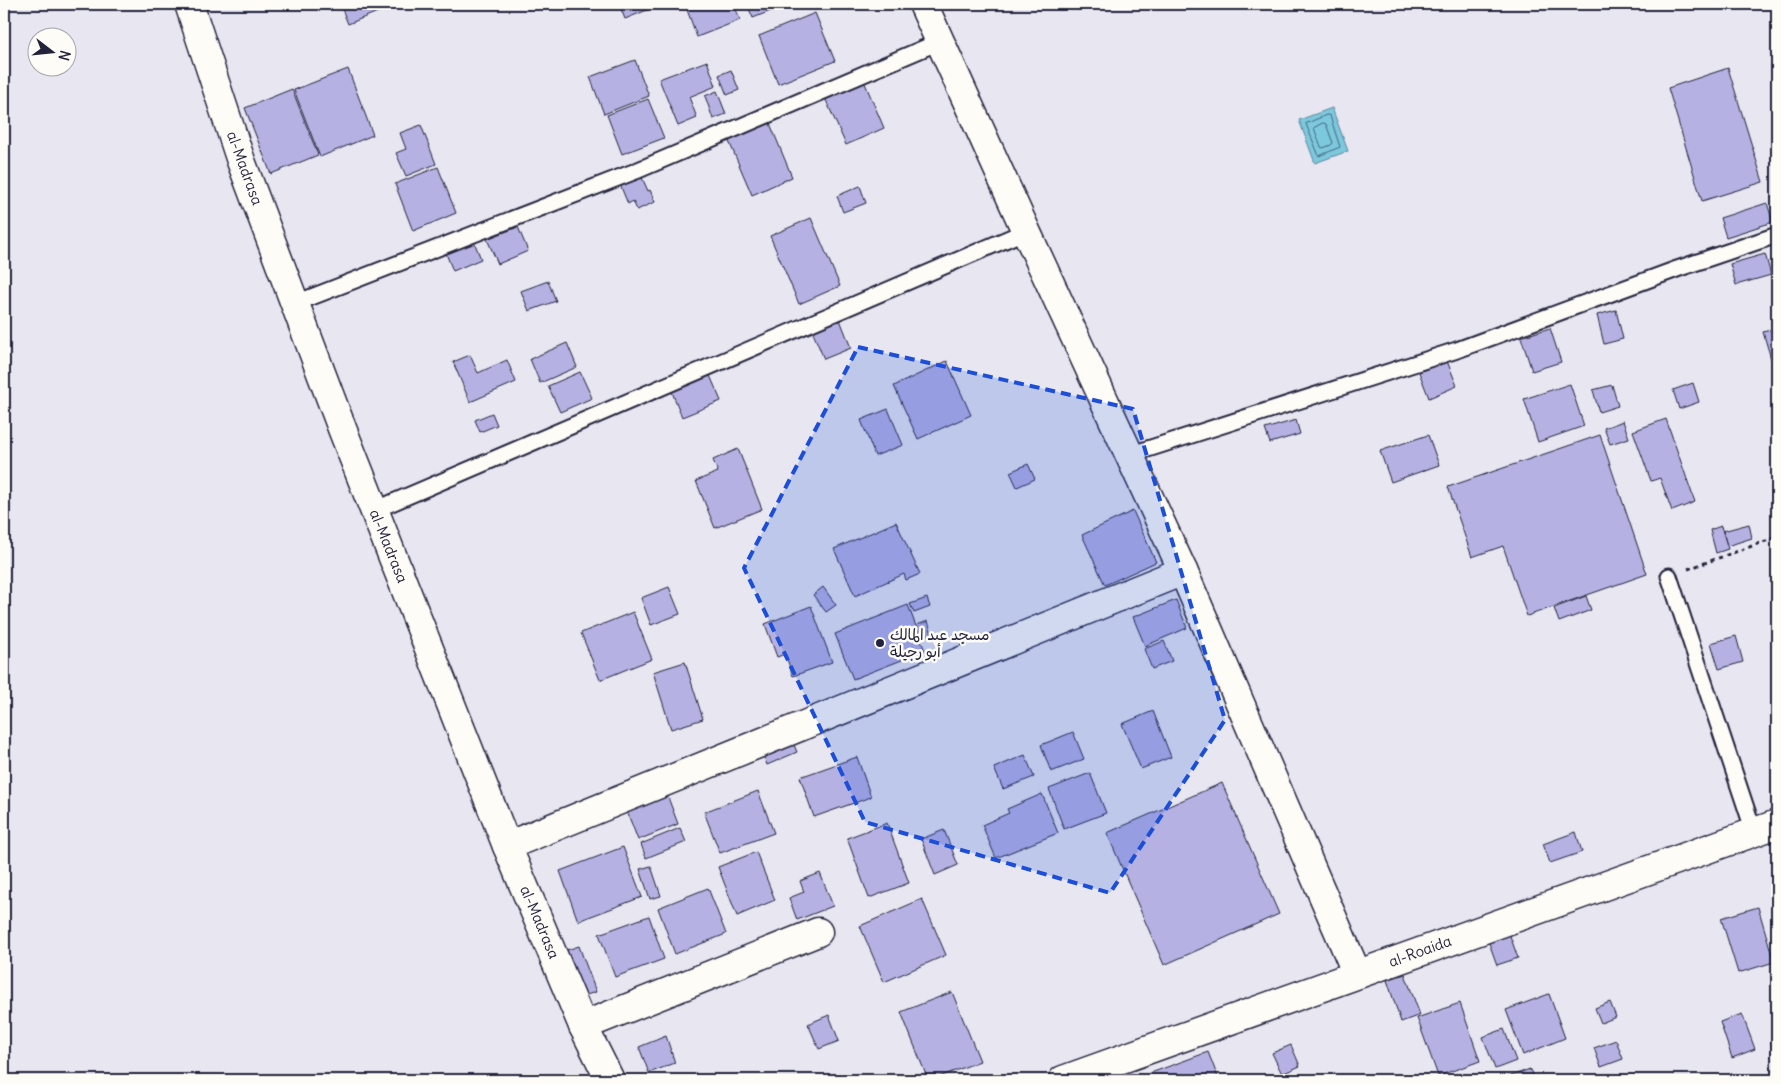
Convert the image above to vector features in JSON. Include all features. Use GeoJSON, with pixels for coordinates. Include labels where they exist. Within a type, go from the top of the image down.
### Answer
{"type":"FeatureCollection","features":[{"type":"Feature","properties":{"kind":"street","name":"al-Madrasa"},"geometry":{"type":"LineString","coordinates":[[189,4],[242,161],[343,431],[508,846],[583,1026],[610,1080]]}},
{"type":"Feature","properties":{"kind":"street"},"geometry":{"type":"LineString","coordinates":[[924,4],[1183,572],[1357,974]]}},
{"type":"Feature","properties":{"kind":"street"},"geometry":{"type":"LineString","coordinates":[[508,846],[1183,572]]}},
{"type":"Feature","properties":{"kind":"street","name":"al-Roaida"},"geometry":{"type":"LineString","coordinates":[[1063,1080],[1766,828]]}},
{"type":"Feature","properties":{"kind":"street"},"geometry":{"type":"LineString","coordinates":[[583,1026],[818,932]]}},
{"type":"Feature","properties":{"kind":"lane"},"geometry":{"type":"LineString","coordinates":[[296,303],[636,171],[940,40]]}},
{"type":"Feature","properties":{"kind":"lane"},"geometry":{"type":"LineString","coordinates":[[375,510],[1026,231]]}},
{"type":"Feature","properties":{"kind":"lane"},"geometry":{"type":"LineString","coordinates":[[1129,455],[1458,350],[1677,269],[1777,235]]}},
{"type":"Feature","properties":{"kind":"lane"},"geometry":{"type":"LineString","coordinates":[[1670,576],[1766,828]]}},
{"type":"Feature","properties":{"kind":"path"},"geometry":{"type":"LineString","coordinates":[[1670,576],[1777,537]]}},
{"type":"Feature","properties":{"kind":"highlighted area"},"geometry":{"type":"Polygon","coordinates":[[[858,347],[1133,409],[1225,720],[1110,893],[865,822],[744,568],[858,347]]]}},
{"type":"Feature","properties":{"kind":"water"},"geometry":{"type":"Polygon","coordinates":[[[1332,108],[1348,151],[1315,163],[1299,120],[1332,108]]]}},
{"type":"Feature","properties":{"kind":"building"},"geometry":{"type":"Polygon","coordinates":[[[340,4],[377,4],[380,11],[348,24],[340,4]]]}},
{"type":"Feature","properties":{"kind":"building"},"geometry":{"type":"Polygon","coordinates":[[[619,4],[662,4],[625,19],[619,4]]]}},
{"type":"Feature","properties":{"kind":"building"},"geometry":{"type":"Polygon","coordinates":[[[695,4],[734,4],[740,20],[697,37],[686,7],[695,4]]]}},
{"type":"Feature","properties":{"kind":"building"},"geometry":{"type":"Polygon","coordinates":[[[747,4],[788,4],[753,18],[747,4]]]}},
{"type":"Feature","properties":{"kind":"building"},"geometry":{"type":"Polygon","coordinates":[[[815,13],[835,61],[778,84],[759,36],[815,13]]]}},
{"type":"Feature","properties":{"kind":"building"},"geometry":{"type":"Polygon","coordinates":[[[635,60],[649,96],[604,114],[590,77],[635,60]]]}},
{"type":"Feature","properties":{"kind":"building"},"geometry":{"type":"Polygon","coordinates":[[[707,61],[716,86],[689,97],[697,118],[678,126],[659,79],[707,61]]]}},
{"type":"Feature","properties":{"kind":"building"},"geometry":{"type":"Polygon","coordinates":[[[1728,68],[1763,182],[1702,201],[1668,88],[1728,68]]]}},
{"type":"Feature","properties":{"kind":"building"},"geometry":{"type":"Polygon","coordinates":[[[348,69],[373,135],[320,157],[294,90],[348,69]]]}},
{"type":"Feature","properties":{"kind":"building"},"geometry":{"type":"Polygon","coordinates":[[[731,70],[739,90],[727,95],[719,75],[731,70]]]}},
{"type":"Feature","properties":{"kind":"building"},"geometry":{"type":"Polygon","coordinates":[[[864,81],[884,128],[846,145],[825,98],[864,81]]]}},
{"type":"Feature","properties":{"kind":"building"},"geometry":{"type":"Polygon","coordinates":[[[292,89],[318,155],[271,174],[245,108],[292,89]]]}},
{"type":"Feature","properties":{"kind":"building"},"geometry":{"type":"Polygon","coordinates":[[[717,91],[726,114],[713,119],[705,96],[717,91]]]}},
{"type":"Feature","properties":{"kind":"building"},"geometry":{"type":"Polygon","coordinates":[[[648,99],[664,138],[622,154],[607,115],[648,99]]]}},
{"type":"Feature","properties":{"kind":"building"},"geometry":{"type":"Polygon","coordinates":[[[769,121],[792,177],[752,195],[728,139],[769,121]]]}},
{"type":"Feature","properties":{"kind":"building"},"geometry":{"type":"Polygon","coordinates":[[[421,125],[436,164],[406,176],[396,153],[406,149],[400,133],[421,125]]]}},
{"type":"Feature","properties":{"kind":"building"},"geometry":{"type":"Polygon","coordinates":[[[438,167],[456,213],[413,231],[395,184],[438,167]]]}},
{"type":"Feature","properties":{"kind":"building"},"geometry":{"type":"Polygon","coordinates":[[[640,173],[655,202],[637,210],[633,201],[628,204],[619,182],[640,173]]]}},
{"type":"Feature","properties":{"kind":"building"},"geometry":{"type":"Polygon","coordinates":[[[860,186],[866,203],[843,212],[837,196],[860,186]]]}},
{"type":"Feature","properties":{"kind":"building"},"geometry":{"type":"Polygon","coordinates":[[[1767,203],[1773,222],[1726,237],[1720,218],[1767,203]]]}},
{"type":"Feature","properties":{"kind":"building"},"geometry":{"type":"Polygon","coordinates":[[[811,218],[840,286],[799,304],[770,236],[811,218]]]}},
{"type":"Feature","properties":{"kind":"building"},"geometry":{"type":"Polygon","coordinates":[[[518,227],[528,251],[498,264],[487,239],[518,227]]]}},
{"type":"Feature","properties":{"kind":"building"},"geometry":{"type":"Polygon","coordinates":[[[473,239],[481,259],[453,271],[445,251],[473,239]]]}},
{"type":"Feature","properties":{"kind":"building"},"geometry":{"type":"Polygon","coordinates":[[[1765,254],[1771,275],[1736,285],[1730,264],[1765,254]]]}},
{"type":"Feature","properties":{"kind":"building"},"geometry":{"type":"Polygon","coordinates":[[[548,281],[556,301],[529,311],[521,291],[548,281]]]}},
{"type":"Feature","properties":{"kind":"building"},"geometry":{"type":"Polygon","coordinates":[[[1616,310],[1623,339],[1604,344],[1597,315],[1616,310]]]}},
{"type":"Feature","properties":{"kind":"building"},"geometry":{"type":"Polygon","coordinates":[[[839,317],[851,348],[824,359],[811,328],[839,317]]]}},
{"type":"Feature","properties":{"kind":"building"},"geometry":{"type":"Polygon","coordinates":[[[1550,328],[1561,362],[1532,371],[1521,337],[1550,328]]]}},
{"type":"Feature","properties":{"kind":"building"},"geometry":{"type":"Polygon","coordinates":[[[1777,328],[1777,361],[1772,362],[1763,332],[1777,328]]]}},
{"type":"Feature","properties":{"kind":"building"},"geometry":{"type":"Polygon","coordinates":[[[567,343],[577,367],[540,383],[530,359],[567,343]]]}},
{"type":"Feature","properties":{"kind":"building"},"geometry":{"type":"Polygon","coordinates":[[[470,355],[478,373],[507,360],[516,382],[470,402],[453,362],[470,355]]]}},
{"type":"Feature","properties":{"kind":"building"},"geometry":{"type":"Polygon","coordinates":[[[947,361],[971,415],[918,439],[894,386],[947,361]]]}},
{"type":"Feature","properties":{"kind":"building"},"geometry":{"type":"Polygon","coordinates":[[[1447,361],[1457,386],[1429,398],[1419,372],[1447,361]]]}},
{"type":"Feature","properties":{"kind":"building"},"geometry":{"type":"Polygon","coordinates":[[[708,371],[721,401],[682,417],[670,387],[708,371]]]}},
{"type":"Feature","properties":{"kind":"building"},"geometry":{"type":"Polygon","coordinates":[[[580,372],[592,398],[560,412],[548,386],[580,372]]]}},
{"type":"Feature","properties":{"kind":"building"},"geometry":{"type":"Polygon","coordinates":[[[1693,383],[1699,402],[1679,409],[1673,390],[1693,383]]]}},
{"type":"Feature","properties":{"kind":"building"},"geometry":{"type":"Polygon","coordinates":[[[1570,384],[1584,426],[1538,442],[1524,399],[1570,384]]]}},
{"type":"Feature","properties":{"kind":"building"},"geometry":{"type":"Polygon","coordinates":[[[1612,385],[1618,406],[1599,412],[1593,390],[1612,385]]]}},
{"type":"Feature","properties":{"kind":"building"},"geometry":{"type":"Polygon","coordinates":[[[888,409],[903,445],[875,456],[861,420],[888,409]]]}},
{"type":"Feature","properties":{"kind":"building"},"geometry":{"type":"Polygon","coordinates":[[[492,413],[497,425],[480,432],[475,420],[492,413]]]}},
{"type":"Feature","properties":{"kind":"building"},"geometry":{"type":"Polygon","coordinates":[[[1666,419],[1695,502],[1672,511],[1660,478],[1651,481],[1633,431],[1666,419]]]}},
{"type":"Feature","properties":{"kind":"building"},"geometry":{"type":"Polygon","coordinates":[[[1296,420],[1300,434],[1270,443],[1265,429],[1296,420]]]}},
{"type":"Feature","properties":{"kind":"building"},"geometry":{"type":"Polygon","coordinates":[[[1623,421],[1629,438],[1610,444],[1604,428],[1623,421]]]}},
{"type":"Feature","properties":{"kind":"building"},"geometry":{"type":"Polygon","coordinates":[[[1428,435],[1439,465],[1391,482],[1380,451],[1428,435]]]}},
{"type":"Feature","properties":{"kind":"building"},"geometry":{"type":"Polygon","coordinates":[[[1600,435],[1647,574],[1527,616],[1503,546],[1472,557],[1448,487],[1600,435]]]}},
{"type":"Feature","properties":{"kind":"building"},"geometry":{"type":"Polygon","coordinates":[[[738,449],[762,509],[715,528],[696,481],[718,472],[713,460],[738,449]]]}},
{"type":"Feature","properties":{"kind":"building"},"geometry":{"type":"Polygon","coordinates":[[[1028,464],[1035,479],[1017,487],[1010,472],[1028,464]]]}},
{"type":"Feature","properties":{"kind":"building"},"geometry":{"type":"Polygon","coordinates":[[[1133,511],[1156,562],[1105,585],[1082,535],[1133,511]]]}},
{"type":"Feature","properties":{"kind":"building"},"geometry":{"type":"Polygon","coordinates":[[[896,522],[920,574],[906,580],[904,574],[855,596],[834,549],[896,522]]]}},
{"type":"Feature","properties":{"kind":"building"},"geometry":{"type":"Polygon","coordinates":[[[1749,524],[1752,538],[1727,546],[1723,531],[1749,524]]]}},
{"type":"Feature","properties":{"kind":"building"},"geometry":{"type":"Polygon","coordinates":[[[1721,526],[1728,549],[1716,553],[1710,530],[1721,526]]]}},
{"type":"Feature","properties":{"kind":"building"},"geometry":{"type":"Polygon","coordinates":[[[669,587],[680,614],[651,625],[641,598],[669,587]]]}},
{"type":"Feature","properties":{"kind":"building"},"geometry":{"type":"Polygon","coordinates":[[[823,587],[836,605],[826,612],[813,595],[823,587]]]}},
{"type":"Feature","properties":{"kind":"building"},"geometry":{"type":"Polygon","coordinates":[[[1586,596],[1591,610],[1559,622],[1554,608],[1586,596]]]}},
{"type":"Feature","properties":{"kind":"building"},"geometry":{"type":"Polygon","coordinates":[[[927,598],[930,607],[914,613],[910,604],[927,598]]]}},
{"type":"Feature","properties":{"kind":"building"},"geometry":{"type":"Polygon","coordinates":[[[1176,600],[1187,628],[1145,646],[1133,617],[1176,600]]]}},
{"type":"Feature","properties":{"kind":"building","name":"مسجد عبد المالك أبو رجيلة"},"geometry":{"type":"Polygon","coordinates":[[[908,605],[925,651],[853,679],[835,634],[908,605]]]}},
{"type":"Feature","properties":{"kind":"building"},"geometry":{"type":"Polygon","coordinates":[[[811,606],[832,662],[793,676],[785,654],[777,657],[765,624],[811,606]]]}},
{"type":"Feature","properties":{"kind":"building"},"geometry":{"type":"Polygon","coordinates":[[[633,612],[652,659],[600,680],[581,633],[633,612]]]}},
{"type":"Feature","properties":{"kind":"building"},"geometry":{"type":"Polygon","coordinates":[[[928,621],[932,634],[921,638],[917,625],[928,621]]]}},
{"type":"Feature","properties":{"kind":"building"},"geometry":{"type":"Polygon","coordinates":[[[1736,636],[1743,662],[1719,669],[1711,643],[1736,636]]]}},
{"type":"Feature","properties":{"kind":"building"},"geometry":{"type":"Polygon","coordinates":[[[1164,641],[1172,661],[1152,669],[1144,649],[1164,641]]]}},
{"type":"Feature","properties":{"kind":"building"},"geometry":{"type":"Polygon","coordinates":[[[685,662],[703,719],[671,729],[653,672],[685,662]]]}},
{"type":"Feature","properties":{"kind":"building"},"geometry":{"type":"Polygon","coordinates":[[[1153,711],[1171,757],[1141,769],[1122,724],[1153,711]]]}},
{"type":"Feature","properties":{"kind":"building"},"geometry":{"type":"Polygon","coordinates":[[[1073,732],[1084,759],[1051,772],[1041,745],[1073,732]]]}},
{"type":"Feature","properties":{"kind":"building"},"geometry":{"type":"Polygon","coordinates":[[[790,736],[797,752],[767,765],[761,748],[790,736]]]}},
{"type":"Feature","properties":{"kind":"building"},"geometry":{"type":"Polygon","coordinates":[[[1025,755],[1034,777],[1003,789],[994,768],[1025,755]]]}},
{"type":"Feature","properties":{"kind":"building"},"geometry":{"type":"Polygon","coordinates":[[[857,757],[871,797],[814,817],[800,777],[857,757]]]}},
{"type":"Feature","properties":{"kind":"building"},"geometry":{"type":"Polygon","coordinates":[[[1090,773],[1106,813],[1064,829],[1049,789],[1090,773]]]}},
{"type":"Feature","properties":{"kind":"building"},"geometry":{"type":"Polygon","coordinates":[[[1222,783],[1279,914],[1164,965],[1107,833],[1222,783]]]}},
{"type":"Feature","properties":{"kind":"building"},"geometry":{"type":"Polygon","coordinates":[[[758,791],[774,833],[720,853],[704,812],[758,791]]]}},
{"type":"Feature","properties":{"kind":"building"},"geometry":{"type":"Polygon","coordinates":[[[666,792],[678,824],[638,840],[626,809],[666,792]]]}},
{"type":"Feature","properties":{"kind":"building"},"geometry":{"type":"Polygon","coordinates":[[[1042,794],[1058,833],[996,858],[982,825],[1009,813],[1007,809],[1042,794]]]}},
{"type":"Feature","properties":{"kind":"building"},"geometry":{"type":"Polygon","coordinates":[[[887,823],[909,883],[869,898],[847,838],[887,823]]]}},
{"type":"Feature","properties":{"kind":"building"},"geometry":{"type":"Polygon","coordinates":[[[680,828],[686,842],[646,858],[641,844],[680,828]]]}},
{"type":"Feature","properties":{"kind":"building"},"geometry":{"type":"Polygon","coordinates":[[[944,830],[958,865],[935,875],[921,839],[944,830]]]}},
{"type":"Feature","properties":{"kind":"building"},"geometry":{"type":"Polygon","coordinates":[[[1576,832],[1582,852],[1550,863],[1543,844],[1576,832]]]}},
{"type":"Feature","properties":{"kind":"building"},"geometry":{"type":"Polygon","coordinates":[[[623,847],[642,897],[578,921],[560,871],[623,847]]]}},
{"type":"Feature","properties":{"kind":"building"},"geometry":{"type":"Polygon","coordinates":[[[756,852],[775,900],[737,916],[718,867],[756,852]]]}},
{"type":"Feature","properties":{"kind":"building"},"geometry":{"type":"Polygon","coordinates":[[[651,866],[661,896],[650,899],[640,869],[651,866]]]}},
{"type":"Feature","properties":{"kind":"building"},"geometry":{"type":"Polygon","coordinates":[[[820,873],[833,906],[797,920],[789,898],[804,892],[800,881],[820,873]]]}},
{"type":"Feature","properties":{"kind":"building"},"geometry":{"type":"Polygon","coordinates":[[[708,888],[726,934],[675,954],[658,908],[708,888]]]}},
{"type":"Feature","properties":{"kind":"building"},"geometry":{"type":"Polygon","coordinates":[[[922,899],[946,955],[884,982],[860,926],[922,899]]]}},
{"type":"Feature","properties":{"kind":"building"},"geometry":{"type":"Polygon","coordinates":[[[1758,907],[1774,962],[1738,973],[1721,918],[1758,907]]]}},
{"type":"Feature","properties":{"kind":"building"},"geometry":{"type":"Polygon","coordinates":[[[649,916],[664,959],[615,977],[599,934],[649,916]]]}},
{"type":"Feature","properties":{"kind":"building"},"geometry":{"type":"Polygon","coordinates":[[[1509,933],[1518,958],[1497,965],[1488,940],[1509,933]]]}},
{"type":"Feature","properties":{"kind":"building"},"geometry":{"type":"Polygon","coordinates":[[[579,946],[596,992],[583,996],[567,950],[579,946]]]}},
{"type":"Feature","properties":{"kind":"building"},"geometry":{"type":"Polygon","coordinates":[[[1405,974],[1420,1015],[1401,1022],[1387,980],[1405,974]]]}},
{"type":"Feature","properties":{"kind":"building"},"geometry":{"type":"Polygon","coordinates":[[[952,992],[980,1061],[928,1080],[901,1012],[952,992]]]}},
{"type":"Feature","properties":{"kind":"building"},"geometry":{"type":"Polygon","coordinates":[[[1549,994],[1565,1038],[1523,1055],[1506,1010],[1549,994]]]}},
{"type":"Feature","properties":{"kind":"building"},"geometry":{"type":"Polygon","coordinates":[[[1610,1002],[1616,1017],[1601,1023],[1595,1008],[1610,1002]]]}},
{"type":"Feature","properties":{"kind":"building"},"geometry":{"type":"Polygon","coordinates":[[[1460,1003],[1480,1061],[1438,1076],[1417,1018],[1460,1003]]]}},
{"type":"Feature","properties":{"kind":"building"},"geometry":{"type":"Polygon","coordinates":[[[1742,1014],[1755,1049],[1732,1058],[1720,1022],[1742,1014]]]}},
{"type":"Feature","properties":{"kind":"building"},"geometry":{"type":"Polygon","coordinates":[[[829,1015],[839,1041],[819,1049],[808,1024],[829,1015]]]}},
{"type":"Feature","properties":{"kind":"building"},"geometry":{"type":"Polygon","coordinates":[[[1504,1029],[1516,1061],[1495,1069],[1483,1037],[1504,1029]]]}},
{"type":"Feature","properties":{"kind":"building"},"geometry":{"type":"Polygon","coordinates":[[[1777,1034],[1777,1054],[1772,1048],[1771,1042],[1777,1034]]]}},
{"type":"Feature","properties":{"kind":"building"},"geometry":{"type":"Polygon","coordinates":[[[666,1036],[675,1063],[649,1073],[639,1047],[666,1036]]]}},
{"type":"Feature","properties":{"kind":"building"},"geometry":{"type":"Polygon","coordinates":[[[1616,1040],[1623,1059],[1601,1067],[1594,1048],[1616,1040]]]}},
{"type":"Feature","properties":{"kind":"building"},"geometry":{"type":"Polygon","coordinates":[[[1291,1045],[1300,1066],[1282,1074],[1272,1053],[1291,1045]]]}},
{"type":"Feature","properties":{"kind":"building"},"geometry":{"type":"Polygon","coordinates":[[[1208,1052],[1219,1080],[1150,1080],[1148,1074],[1208,1052]]]}},
{"type":"Feature","properties":{"kind":"building"},"geometry":{"type":"Polygon","coordinates":[[[1530,1069],[1534,1080],[1500,1080],[1530,1069]]]}},
{"type":"Feature","properties":{"kind":"place","name":"مسجد عبد المالك أبو رجيلة"},"geometry":{"type":"Point","coordinates":[880,643]}}]}
